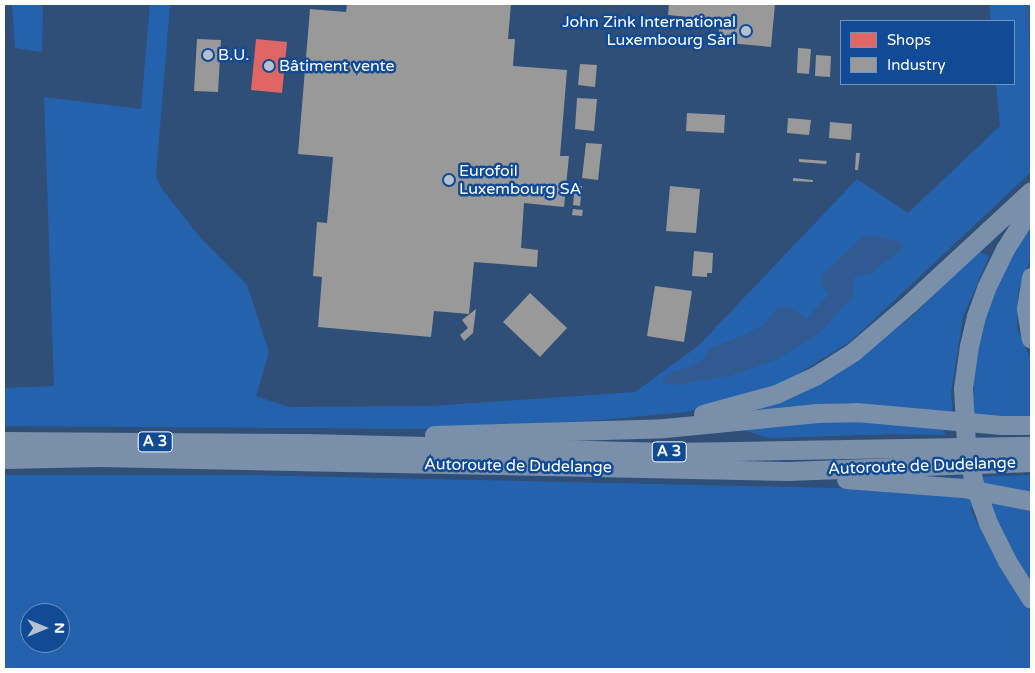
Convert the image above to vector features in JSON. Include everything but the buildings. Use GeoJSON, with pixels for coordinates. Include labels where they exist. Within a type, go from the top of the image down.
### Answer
{"type":"FeatureCollection","features":[{"type":"Feature","properties":{"kind":"highway","name":"A 3"},"geometry":{"type":"LineString","coordinates":[[605,429],[686,418],[737,406],[776,394],[815,376],[853,352],[1031,191]]}},
{"type":"Feature","properties":{"kind":"highway"},"geometry":{"type":"LineString","coordinates":[[1031,208],[1005,249],[986,288],[976,316],[969,346],[963,388],[966,443],[974,480],[988,523],[1007,561],[1031,599]]}},
{"type":"Feature","properties":{"kind":"highway"},"geometry":{"type":"LineString","coordinates":[[1031,277],[1026,309],[1031,339]]}},
{"type":"Feature","properties":{"kind":"highway","name":"A 3"},"geometry":{"type":"LineString","coordinates":[[306,443],[432,435],[665,428],[817,413],[856,412],[1000,425],[1031,425]]}},
{"type":"Feature","properties":{"kind":"highway","name":"Autoroute de Dudelange"},"geometry":{"type":"LineString","coordinates":[[4,441],[306,443],[672,452],[1031,446]]}},
{"type":"Feature","properties":{"kind":"highway","name":"Autoroute de Dudelange"},"geometry":{"type":"LineString","coordinates":[[4,459],[100,457],[788,471],[1031,462]]}},
{"type":"Feature","properties":{"kind":"highway","name":"A 3"},"geometry":{"type":"LineString","coordinates":[[788,471],[840,479],[963,488],[1031,501]]}},
{"type":"Feature","properties":{"kind":"shaded area"},"geometry":{"type":"Polygon","coordinates":[[[12,4],[43,4],[42,52],[15,48],[12,4]]]}},
{"type":"Feature","properties":{"kind":"shaded area"},"geometry":{"type":"Polygon","coordinates":[[[150,4],[170,4],[156,176],[161,188],[199,236],[247,285],[269,352],[256,396],[289,407],[432,406],[635,392],[698,346],[857,179],[908,213],[1000,126],[996,85],[1015,85],[1015,20],[991,20],[989,4],[1026,4],[1031,68],[1031,172],[851,341],[785,382],[736,401],[686,412],[601,420],[431,429],[4,426],[4,388],[54,386],[44,97],[141,109],[150,4]],[[904,247],[822,283],[829,295],[807,319],[787,307],[779,307],[766,323],[746,335],[711,348],[703,360],[686,369],[670,373],[728,376],[777,359],[820,332],[843,306],[852,300],[853,278],[857,274],[868,275],[904,247]]]}},
{"type":"Feature","properties":{"kind":"shaded area"},"geometry":{"type":"Polygon","coordinates":[[[1031,4],[1031,68],[1026,5],[1031,4]]]}},
{"type":"Feature","properties":{"kind":"shaded area"},"geometry":{"type":"Polygon","coordinates":[[[1031,225],[1031,258],[1018,291],[1017,328],[1031,360],[1031,416],[973,417],[975,356],[987,309],[1009,258],[1031,225]]]}},
{"type":"Feature","properties":{"kind":"shaded area"},"geometry":{"type":"Polygon","coordinates":[[[873,235],[901,242],[904,247],[868,275],[857,274],[854,278],[852,300],[843,306],[820,332],[777,359],[728,376],[677,385],[663,383],[662,380],[670,373],[686,369],[703,360],[711,348],[746,335],[766,323],[779,307],[787,307],[807,319],[829,295],[822,283],[822,274],[864,236],[873,235]]]}},
{"type":"Feature","properties":{"kind":"shaded area"},"geometry":{"type":"Polygon","coordinates":[[[977,251],[989,256],[963,317],[951,392],[953,415],[760,412],[758,407],[826,381],[916,313],[977,251]]]}},
{"type":"Feature","properties":{"kind":"shaded area"},"geometry":{"type":"Polygon","coordinates":[[[817,421],[884,421],[944,428],[945,435],[895,434],[769,438],[739,429],[817,421]]]}},
{"type":"Feature","properties":{"kind":"shaded area"},"geometry":{"type":"Polygon","coordinates":[[[4,475],[246,475],[838,488],[942,493],[1031,509],[1031,584],[994,519],[969,507],[1002,571],[1031,613],[1031,669],[4,669],[4,475]]]}},
{"type":"Feature","properties":{"kind":"shaded area"},"geometry":{"type":"Polygon","coordinates":[[[1031,475],[1031,496],[943,478],[1031,475]]]}},
{"type":"Feature","properties":{"kind":"place","name":"John Zink International Luxembourg Sàrl"},"geometry":{"type":"Point","coordinates":[746,31]}},
{"type":"Feature","properties":{"kind":"place","name":"B.U."},"geometry":{"type":"Point","coordinates":[208,55]}},
{"type":"Feature","properties":{"kind":"place","name":"Bâtiment vente"},"geometry":{"type":"Point","coordinates":[269,66]}},
{"type":"Feature","properties":{"kind":"place","name":"Eurofoil Luxembourg SA"},"geometry":{"type":"Point","coordinates":[449,180]}}]}
